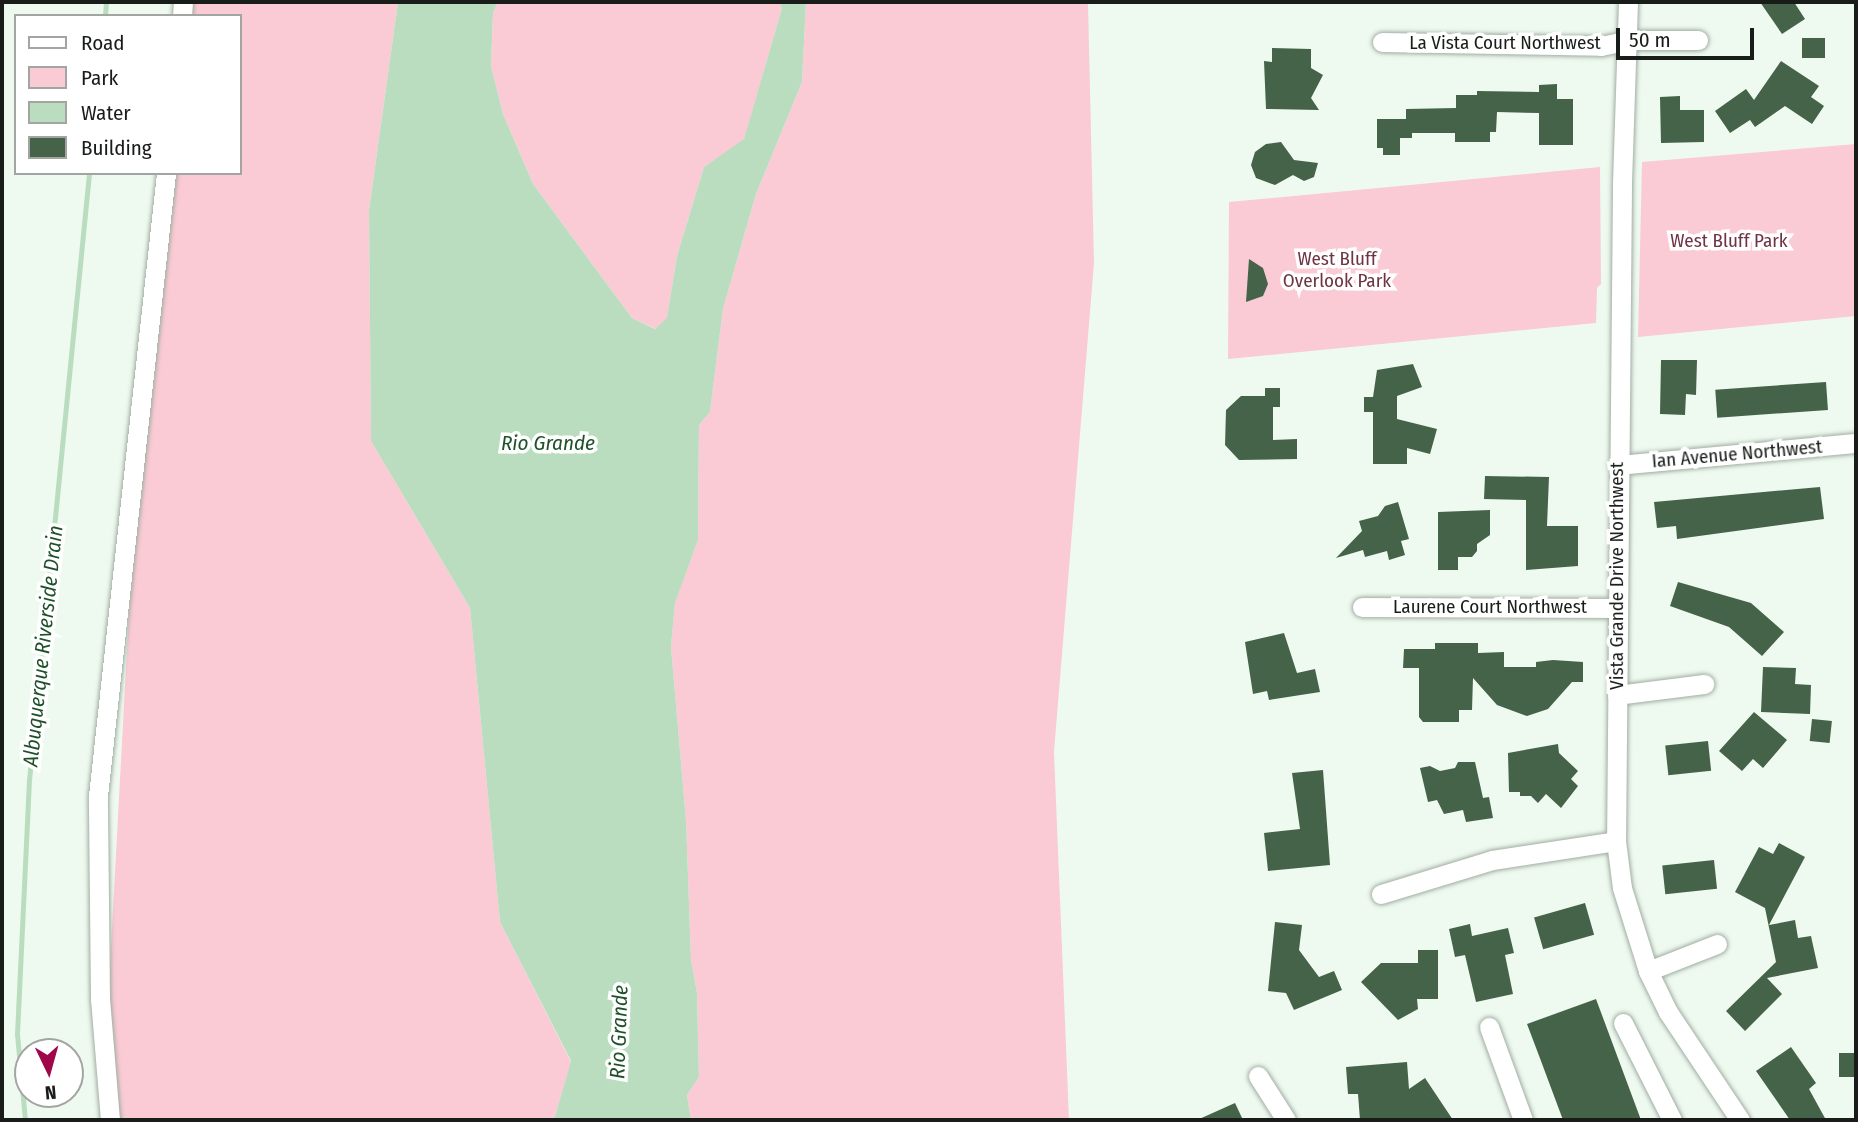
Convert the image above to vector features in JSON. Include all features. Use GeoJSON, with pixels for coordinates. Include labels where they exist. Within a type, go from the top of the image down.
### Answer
{"type":"FeatureCollection","features":[{"type":"Feature","properties":{"kind":"street","name":"Vista Grande Drive Northwest"},"geometry":{"type":"LineString","coordinates":[[1628,2],[1618,465],[1616,841],[1625,899],[1648,971],[1668,1012],[1740,1120]]}},
{"type":"Feature","properties":{"kind":"street","name":"La Vista Court Northwest"},"geometry":{"type":"LineString","coordinates":[[1382,42],[1601,46],[1629,40],[1699,40]]}},
{"type":"Feature","properties":{"kind":"street"},"geometry":{"type":"LineString","coordinates":[[110,1120],[100,999],[98,796],[166,175]]}},
{"type":"Feature","properties":{"kind":"street","name":"Ian Avenue Northwest"},"geometry":{"type":"LineString","coordinates":[[1618,465],[1856,443]]}},
{"type":"Feature","properties":{"kind":"street","name":"Laurene Court Northwest"},"geometry":{"type":"LineString","coordinates":[[1362,607],[1617,608]]}},
{"type":"Feature","properties":{"kind":"street"},"geometry":{"type":"LineString","coordinates":[[1617,695],[1704,684]]}},
{"type":"Feature","properties":{"kind":"street"},"geometry":{"type":"LineString","coordinates":[[1381,894],[1492,860],[1616,841]]}},
{"type":"Feature","properties":{"kind":"street"},"geometry":{"type":"LineString","coordinates":[[1648,971],[1717,944]]}},
{"type":"Feature","properties":{"kind":"street"},"geometry":{"type":"LineString","coordinates":[[1623,1023],[1672,1120]]}},
{"type":"Feature","properties":{"kind":"street"},"geometry":{"type":"LineString","coordinates":[[1489,1027],[1523,1120]]}},
{"type":"Feature","properties":{"kind":"street"},"geometry":{"type":"LineString","coordinates":[[1258,1076],[1286,1120]]}},
{"type":"Feature","properties":{"kind":"green space"},"geometry":{"type":"Polygon","coordinates":[[[190,2],[398,2],[369,210],[371,441],[470,608],[500,922],[571,1062],[554,1120],[112,1120],[106,1040],[135,500],[171,175],[242,175],[242,14],[189,14],[190,2]]]}},
{"type":"Feature","properties":{"kind":"green space"},"geometry":{"type":"Polygon","coordinates":[[[498,2],[779,2],[782,8],[744,140],[704,167],[677,256],[667,319],[656,329],[632,318],[533,184],[503,114],[491,66],[493,13],[498,2]]]}},
{"type":"Feature","properties":{"kind":"green space"},"geometry":{"type":"Polygon","coordinates":[[[806,2],[1088,2],[1094,263],[1054,752],[1069,1120],[691,1120],[687,1095],[699,1077],[697,993],[691,960],[686,820],[671,647],[675,602],[698,540],[699,425],[710,412],[723,309],[756,194],[802,82],[806,2]]]}},
{"type":"Feature","properties":{"kind":"green space","name":"West Bluff Park"},"geometry":{"type":"Polygon","coordinates":[[[1856,144],[1856,316],[1638,337],[1642,162],[1856,144]]]}},
{"type":"Feature","properties":{"kind":"green space","name":"West Bluff Overlook Park"},"geometry":{"type":"Polygon","coordinates":[[[1600,167],[1601,284],[1597,288],[1596,323],[1228,359],[1229,202],[1600,167]]]}},
{"type":"Feature","properties":{"kind":"water","name":"Rio Grande"},"geometry":{"type":"Polygon","coordinates":[[[398,2],[498,2],[493,13],[491,66],[503,114],[533,184],[632,318],[655,329],[667,318],[677,256],[704,167],[744,139],[782,8],[779,2],[806,2],[802,82],[756,194],[723,309],[710,412],[699,425],[698,540],[675,603],[671,647],[686,820],[691,960],[697,993],[699,1077],[687,1095],[691,1120],[554,1120],[571,1061],[500,922],[470,608],[371,441],[369,210],[398,2]]]}},
{"type":"Feature","properties":{"kind":"building"},"geometry":{"type":"Polygon","coordinates":[[[1760,2],[1794,2],[1805,19],[1782,34],[1760,2]]]}},
{"type":"Feature","properties":{"kind":"building"},"geometry":{"type":"Polygon","coordinates":[[[1802,38],[1825,38],[1825,58],[1802,58],[1802,38]]]}},
{"type":"Feature","properties":{"kind":"building"},"geometry":{"type":"Polygon","coordinates":[[[1272,48],[1311,49],[1311,68],[1323,75],[1311,98],[1319,110],[1266,109],[1264,61],[1272,62],[1272,48]]]}},
{"type":"Feature","properties":{"kind":"building"},"geometry":{"type":"Polygon","coordinates":[[[1781,61],[1819,86],[1811,97],[1824,106],[1812,124],[1785,106],[1755,127],[1750,120],[1730,133],[1715,111],[1746,89],[1754,100],[1781,61]]]}},
{"type":"Feature","properties":{"kind":"building"},"geometry":{"type":"Polygon","coordinates":[[[1557,84],[1557,99],[1573,99],[1573,145],[1539,145],[1539,113],[1497,112],[1496,132],[1490,132],[1490,142],[1455,142],[1455,133],[1412,133],[1412,138],[1400,138],[1400,155],[1383,155],[1383,148],[1377,148],[1377,119],[1406,119],[1406,109],[1456,108],[1456,95],[1477,95],[1477,91],[1539,92],[1539,85],[1557,84]]]}},
{"type":"Feature","properties":{"kind":"building"},"geometry":{"type":"Polygon","coordinates":[[[1680,96],[1680,110],[1704,110],[1704,142],[1661,143],[1660,97],[1680,96]]]}},
{"type":"Feature","properties":{"kind":"building"},"geometry":{"type":"Polygon","coordinates":[[[1281,142],[1294,160],[1318,163],[1314,177],[1304,181],[1293,175],[1275,185],[1256,178],[1251,165],[1255,152],[1266,144],[1281,142]]]}},
{"type":"Feature","properties":{"kind":"building"},"geometry":{"type":"Polygon","coordinates":[[[1249,259],[1263,268],[1268,284],[1263,296],[1246,302],[1249,259]]]}},
{"type":"Feature","properties":{"kind":"building"},"geometry":{"type":"Polygon","coordinates":[[[1661,360],[1697,360],[1696,395],[1686,394],[1685,415],[1660,414],[1661,360]]]}},
{"type":"Feature","properties":{"kind":"building"},"geometry":{"type":"Polygon","coordinates":[[[1413,364],[1422,387],[1397,396],[1397,419],[1437,429],[1430,454],[1407,448],[1407,464],[1373,464],[1373,412],[1364,412],[1364,397],[1373,397],[1377,370],[1413,364]]]}},
{"type":"Feature","properties":{"kind":"building"},"geometry":{"type":"Polygon","coordinates":[[[1826,382],[1828,410],[1717,418],[1715,390],[1826,382]]]}},
{"type":"Feature","properties":{"kind":"building"},"geometry":{"type":"Polygon","coordinates":[[[1265,388],[1280,388],[1280,407],[1273,407],[1273,440],[1297,439],[1297,459],[1239,460],[1225,445],[1226,410],[1241,396],[1265,396],[1265,388]]]}},
{"type":"Feature","properties":{"kind":"building"},"geometry":{"type":"Polygon","coordinates":[[[1485,476],[1549,477],[1547,526],[1578,526],[1578,566],[1526,570],[1526,500],[1484,499],[1485,476]]]}},
{"type":"Feature","properties":{"kind":"building"},"geometry":{"type":"Polygon","coordinates":[[[1820,487],[1824,519],[1677,539],[1676,526],[1657,528],[1654,502],[1820,487]]]}},
{"type":"Feature","properties":{"kind":"building"},"geometry":{"type":"Polygon","coordinates":[[[1398,502],[1409,539],[1401,541],[1405,555],[1389,560],[1387,551],[1365,557],[1363,550],[1336,558],[1362,531],[1359,521],[1378,516],[1385,506],[1398,502]]]}},
{"type":"Feature","properties":{"kind":"building"},"geometry":{"type":"Polygon","coordinates":[[[1490,510],[1490,535],[1477,544],[1477,551],[1472,557],[1458,557],[1458,570],[1438,570],[1438,512],[1490,510]]]}},
{"type":"Feature","properties":{"kind":"building"},"geometry":{"type":"Polygon","coordinates":[[[1678,582],[1751,603],[1784,632],[1762,656],[1729,627],[1670,606],[1678,582]]]}},
{"type":"Feature","properties":{"kind":"building"},"geometry":{"type":"Polygon","coordinates":[[[1284,633],[1297,673],[1315,669],[1320,692],[1269,700],[1267,691],[1253,694],[1245,642],[1284,633]]]}},
{"type":"Feature","properties":{"kind":"building"},"geometry":{"type":"Polygon","coordinates":[[[1435,643],[1478,643],[1478,653],[1504,652],[1504,667],[1536,667],[1536,662],[1553,660],[1583,662],[1583,682],[1572,682],[1548,709],[1527,716],[1497,705],[1473,678],[1472,710],[1459,710],[1459,722],[1423,722],[1419,717],[1419,668],[1403,668],[1404,649],[1435,649],[1435,643]]]}},
{"type":"Feature","properties":{"kind":"building"},"geometry":{"type":"Polygon","coordinates":[[[1763,667],[1796,668],[1795,684],[1811,685],[1810,714],[1761,712],[1763,667]]]}},
{"type":"Feature","properties":{"kind":"building"},"geometry":{"type":"Polygon","coordinates":[[[1754,712],[1787,740],[1763,768],[1753,759],[1742,771],[1719,751],[1754,712]]]}},
{"type":"Feature","properties":{"kind":"building"},"geometry":{"type":"Polygon","coordinates":[[[1812,719],[1832,721],[1830,743],[1810,741],[1812,719]]]}},
{"type":"Feature","properties":{"kind":"building"},"geometry":{"type":"Polygon","coordinates":[[[1708,741],[1711,771],[1668,775],[1665,745],[1708,741]]]}},
{"type":"Feature","properties":{"kind":"building"},"geometry":{"type":"Polygon","coordinates":[[[1558,744],[1559,753],[1578,771],[1571,779],[1578,786],[1561,808],[1546,794],[1538,803],[1531,796],[1509,792],[1508,753],[1558,744]]]}},
{"type":"Feature","properties":{"kind":"building"},"geometry":{"type":"Polygon","coordinates":[[[1458,762],[1475,762],[1483,798],[1489,797],[1493,818],[1466,822],[1463,810],[1444,814],[1437,800],[1428,802],[1420,768],[1430,766],[1440,771],[1455,768],[1458,762]]]}},
{"type":"Feature","properties":{"kind":"building"},"geometry":{"type":"Polygon","coordinates":[[[1323,770],[1330,865],[1268,871],[1264,833],[1300,829],[1292,773],[1323,770]]]}},
{"type":"Feature","properties":{"kind":"building"},"geometry":{"type":"Polygon","coordinates":[[[1779,843],[1805,857],[1769,925],[1795,920],[1798,938],[1811,936],[1818,968],[1767,978],[1782,994],[1745,1031],[1726,1011],[1776,962],[1765,908],[1735,892],[1759,847],[1773,854],[1779,843]]]}},
{"type":"Feature","properties":{"kind":"building"},"geometry":{"type":"Polygon","coordinates":[[[1714,860],[1717,889],[1665,894],[1662,865],[1714,860]]]}},
{"type":"Feature","properties":{"kind":"building"},"geometry":{"type":"Polygon","coordinates":[[[1585,903],[1594,935],[1543,949],[1534,918],[1585,903]]]}},
{"type":"Feature","properties":{"kind":"building"},"geometry":{"type":"Polygon","coordinates":[[[1275,922],[1302,925],[1299,950],[1319,977],[1334,971],[1342,990],[1294,1010],[1286,993],[1268,991],[1275,922]]]}},
{"type":"Feature","properties":{"kind":"building"},"geometry":{"type":"Polygon","coordinates":[[[1470,924],[1472,936],[1508,928],[1514,953],[1505,955],[1513,994],[1476,1002],[1465,955],[1455,957],[1449,929],[1470,924]]]}},
{"type":"Feature","properties":{"kind":"building"},"geometry":{"type":"Polygon","coordinates":[[[1418,950],[1438,950],[1438,999],[1417,999],[1418,1009],[1398,1020],[1361,982],[1381,963],[1418,963],[1418,950]]]}},
{"type":"Feature","properties":{"kind":"building"},"geometry":{"type":"Polygon","coordinates":[[[1596,999],[1641,1120],[1563,1120],[1527,1024],[1596,999]]]}},
{"type":"Feature","properties":{"kind":"building"},"geometry":{"type":"Polygon","coordinates":[[[1791,1047],[1816,1083],[1809,1089],[1826,1120],[1790,1120],[1756,1071],[1791,1047]]]}},
{"type":"Feature","properties":{"kind":"building"},"geometry":{"type":"Polygon","coordinates":[[[1839,1053],[1856,1053],[1856,1077],[1839,1077],[1839,1053]]]}},
{"type":"Feature","properties":{"kind":"building"},"geometry":{"type":"Polygon","coordinates":[[[1407,1062],[1409,1089],[1425,1078],[1453,1120],[1360,1120],[1358,1094],[1348,1094],[1346,1067],[1407,1062]]]}},
{"type":"Feature","properties":{"kind":"building"},"geometry":{"type":"Polygon","coordinates":[[[1235,1103],[1243,1120],[1197,1120],[1235,1103]]]}},
{"type":"Feature","properties":{"kind":"waterway","name":"Albuquerque Riverside Drain"},"geometry":{"type":"LineString","coordinates":[[105,14],[106,2]]}},
{"type":"Feature","properties":{"kind":"waterway","name":"Albuquerque Riverside Drain"},"geometry":{"type":"LineString","coordinates":[[25,1120],[17,1034],[29,780],[89,175]]}}]}
